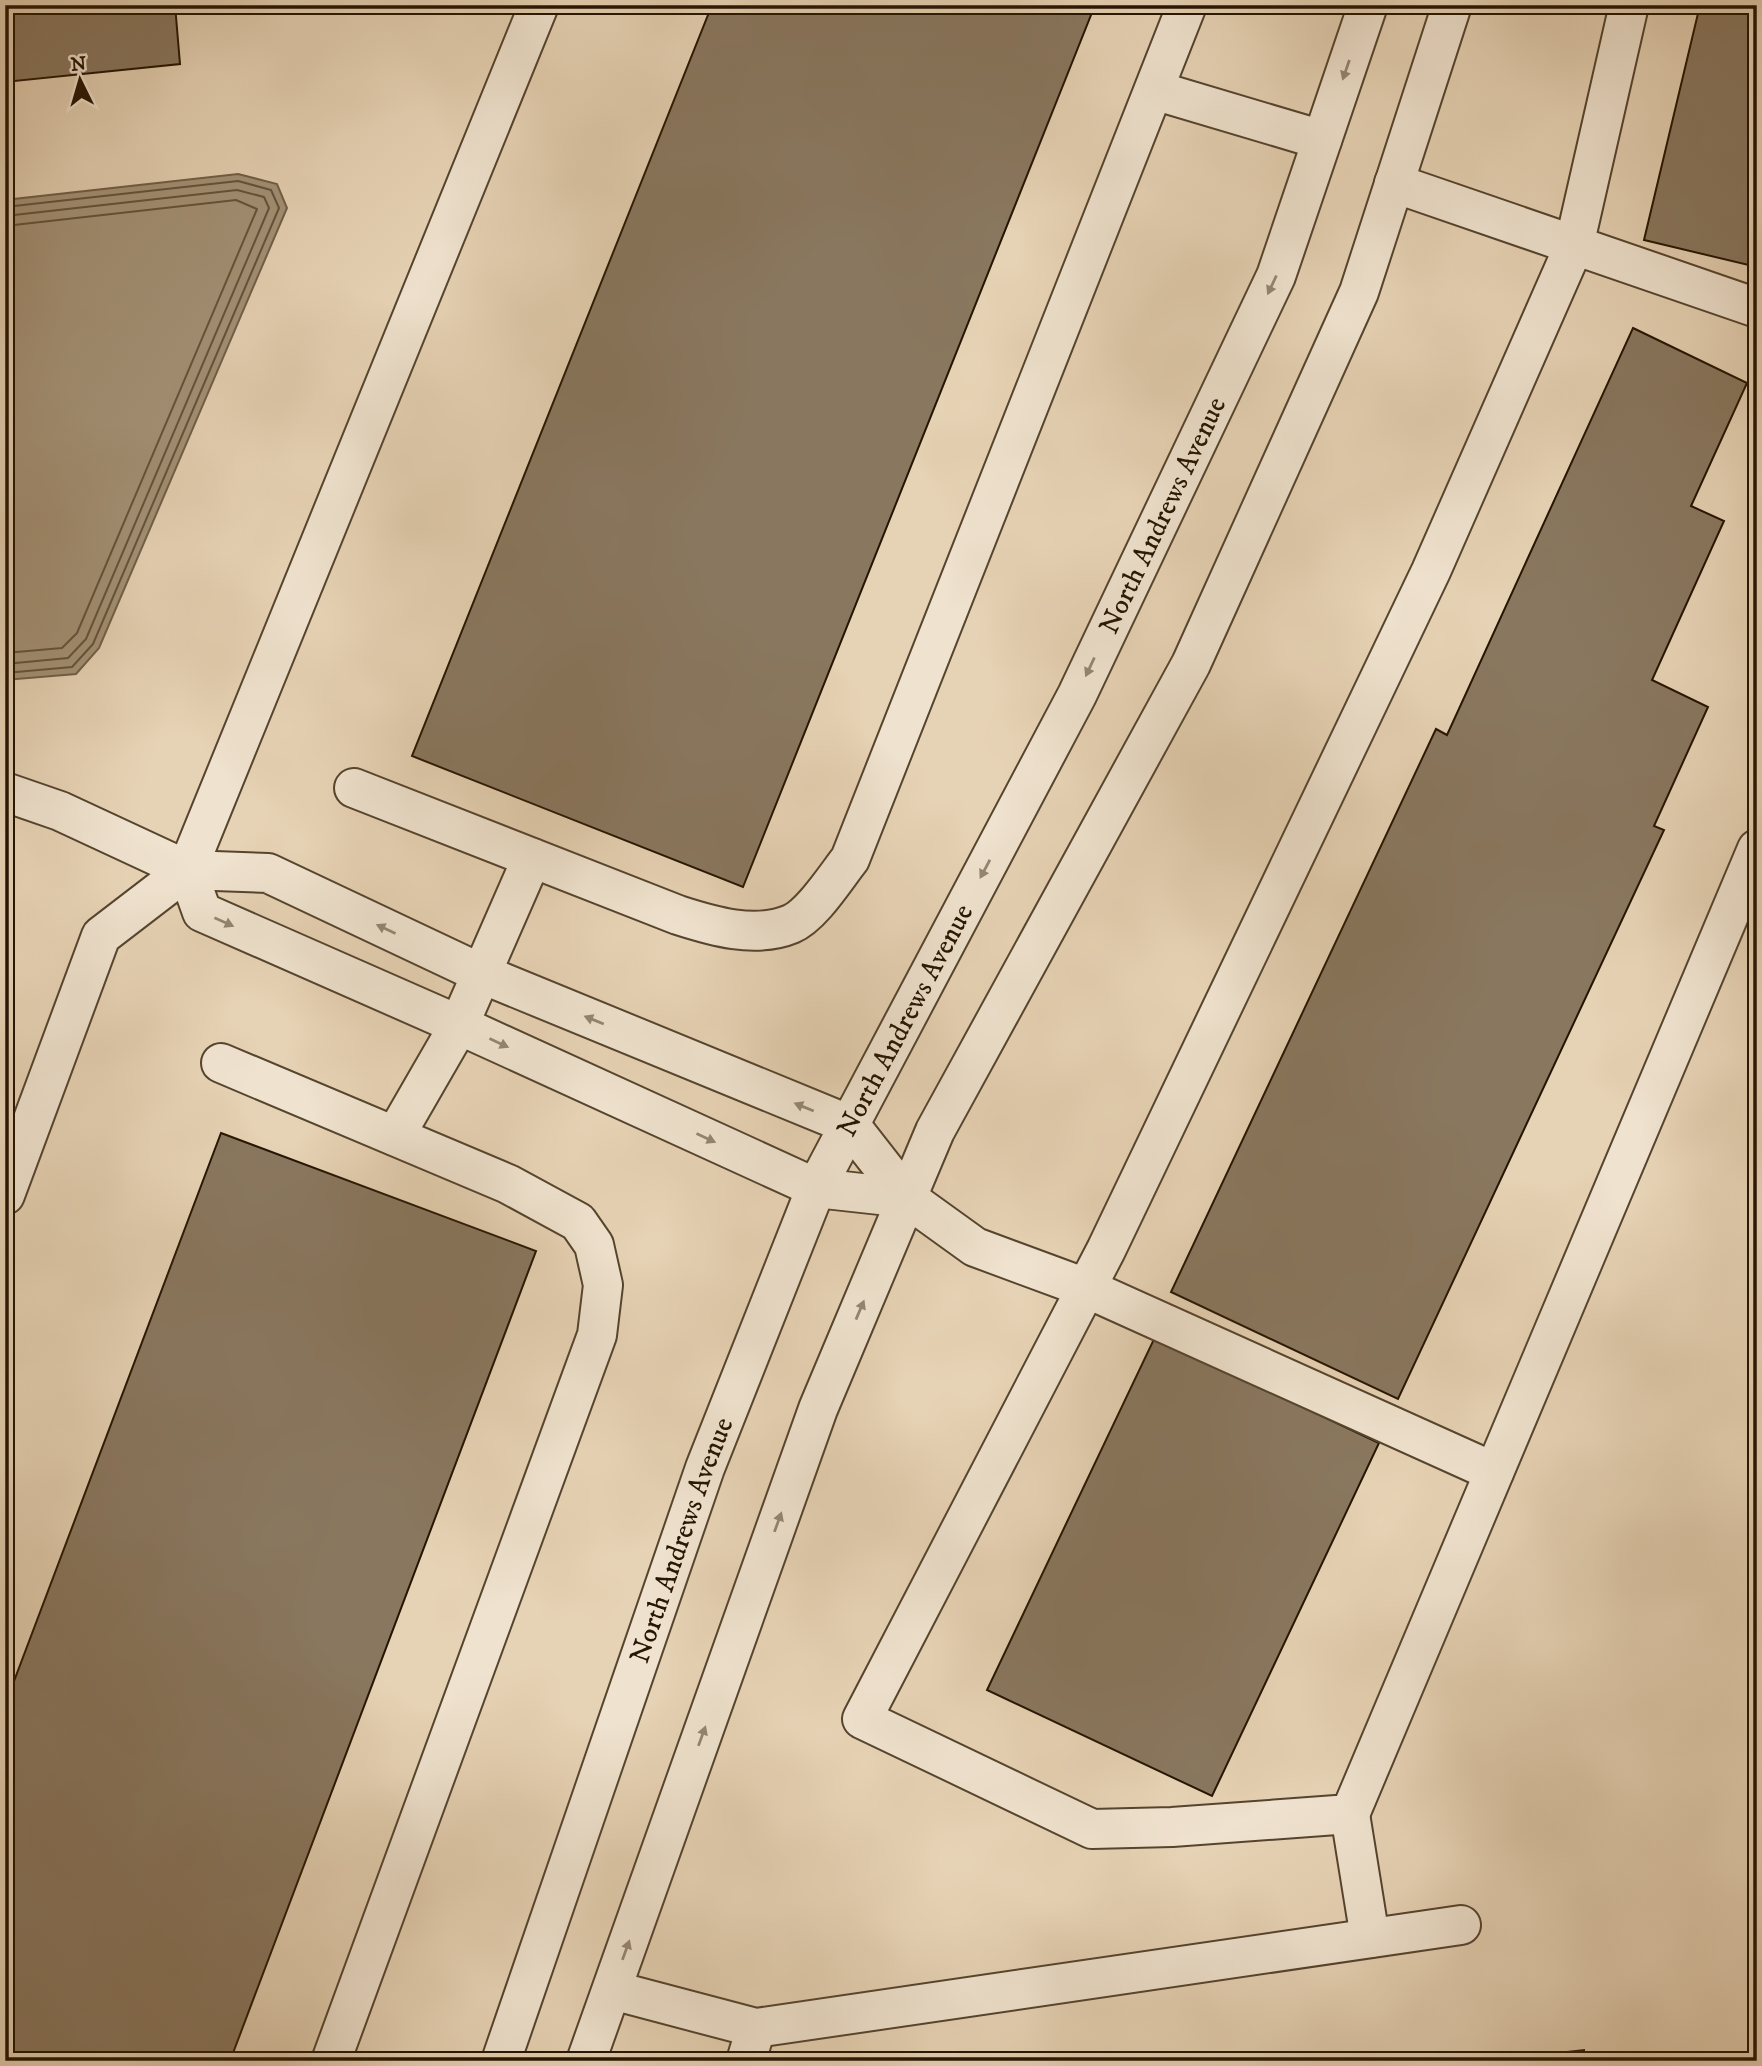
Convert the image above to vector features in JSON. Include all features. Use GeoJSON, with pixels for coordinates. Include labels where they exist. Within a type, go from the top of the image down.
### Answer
{"type":"FeatureCollection","features":[{"type":"Feature","properties":{"kind":"street"},"geometry":{"type":"LineString","coordinates":[[5,1195],[102,936],[187,870],[539,5]]}},
{"type":"Feature","properties":{"kind":"street"},"geometry":{"type":"LineString","coordinates":[[354,788],[678,915],[721,929],[759,929],[792,924],[818,900],[850,859],[1188,5]]}},
{"type":"Feature","properties":{"kind":"street","name":"North Andrews Avenue"},"geometry":{"type":"LineString","coordinates":[[501,2061],[705,1468],[816,1188],[1077,695],[1276,276],[1368,5]]}},
{"type":"Feature","properties":{"kind":"street"},"geometry":{"type":"LineString","coordinates":[[586,2061],[818,1409],[935,1131],[1191,664],[1359,292],[1452,5]]}},
{"type":"Feature","properties":{"kind":"street"},"geometry":{"type":"LineString","coordinates":[[1350,1814],[1172,1827],[1092,1829],[862,1720],[1086,1288],[1432,570],[1574,246],[1629,5]]}},
{"type":"Feature","properties":{"kind":"street"},"geometry":{"type":"LineString","coordinates":[[1154,90],[1322,140]]}},
{"type":"Feature","properties":{"kind":"street"},"geometry":{"type":"LineString","coordinates":[[1394,183],[1757,307]]}},
{"type":"Feature","properties":{"kind":"street"},"geometry":{"type":"LineString","coordinates":[[5,792],[60,811],[187,870],[268,873],[482,974],[850,1125],[907,1198],[975,1247],[1086,1288],[1494,1472]]}},
{"type":"Feature","properties":{"kind":"street"},"geometry":{"type":"LineString","coordinates":[[1370,1938],[1350,1814],[1757,849]]}},
{"type":"Feature","properties":{"kind":"street"},"geometry":{"type":"LineString","coordinates":[[394,1136],[459,1025],[532,858]]}},
{"type":"Feature","properties":{"kind":"street"},"geometry":{"type":"LineString","coordinates":[[187,870],[202,912],[459,1025],[816,1188],[907,1198]]}},
{"type":"Feature","properties":{"kind":"street"},"geometry":{"type":"LineString","coordinates":[[221,1063],[508,1184],[578,1222],[594,1245],[603,1285],[597,1335],[331,2061]]}},
{"type":"Feature","properties":{"kind":"street"},"geometry":{"type":"LineString","coordinates":[[612,1990],[751,2044],[1370,1938],[1461,1926]]}},
{"type":"Feature","properties":{"kind":"water"},"geometry":{"type":"Polygon","coordinates":[[[238,174],[277,184],[287,208],[99,648],[76,674],[5,680],[5,200],[238,174]]]}},
{"type":"Feature","properties":{"kind":"building"},"geometry":{"type":"Polygon","coordinates":[[[5,5],[175,5],[180,64],[5,82],[5,5]]]}},
{"type":"Feature","properties":{"kind":"building"},"geometry":{"type":"Polygon","coordinates":[[[712,5],[1095,5],[743,887],[412,756],[712,5]]]}},
{"type":"Feature","properties":{"kind":"building"},"geometry":{"type":"Polygon","coordinates":[[[1700,5],[1757,5],[1757,267],[1644,240],[1700,5]]]}},
{"type":"Feature","properties":{"kind":"building"},"geometry":{"type":"Polygon","coordinates":[[[1633,328],[1747,383],[1691,506],[1724,521],[1652,680],[1708,707],[1654,826],[1664,830],[1398,1399],[1171,1292],[1436,729],[1447,735],[1633,328]]]}},
{"type":"Feature","properties":{"kind":"building"},"geometry":{"type":"Polygon","coordinates":[[[221,1133],[536,1251],[230,2061],[5,2061],[5,1705],[221,1133]]]}},
{"type":"Feature","properties":{"kind":"building"},"geometry":{"type":"Polygon","coordinates":[[[1155,1337],[1379,1443],[1212,1796],[987,1690],[1155,1337]]]}},
{"type":"Feature","properties":{"kind":"building"},"geometry":{"type":"Polygon","coordinates":[[[1584,2050],[1585,2061],[1503,2061],[1503,2059],[1584,2050]]]}}]}
